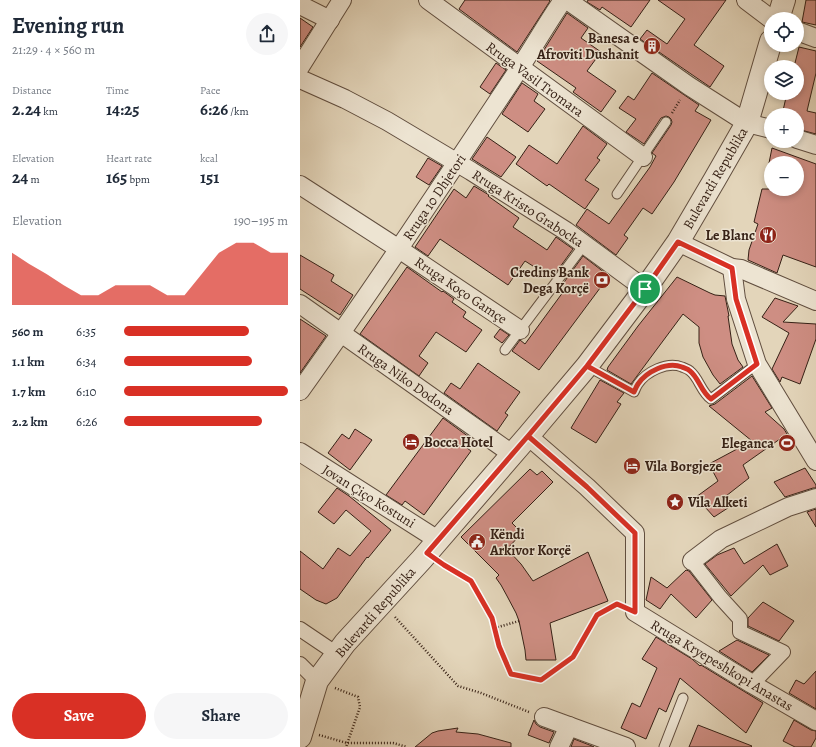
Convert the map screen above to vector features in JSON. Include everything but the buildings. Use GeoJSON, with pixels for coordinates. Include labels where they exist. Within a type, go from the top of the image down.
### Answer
{"type":"FeatureCollection","features":[{"type":"Feature","properties":{"kind":"street"},"geometry":{"type":"LineString","coordinates":[[300,67],[342,0]]}},
{"type":"Feature","properties":{"kind":"street","name":"Rruga Vasil Tromara"},"geometry":{"type":"LineString","coordinates":[[428,0],[643,157]]}},
{"type":"Feature","properties":{"kind":"street","name":"Rruga 10 Dhjetori"},"geometry":{"type":"LineString","coordinates":[[300,390],[399,249],[563,0]]}},
{"type":"Feature","properties":{"kind":"street"},"geometry":{"type":"LineString","coordinates":[[567,0],[689,86],[747,123],[764,127]]}},
{"type":"Feature","properties":{"kind":"street"},"geometry":{"type":"LineString","coordinates":[[746,0],[764,14]]}},
{"type":"Feature","properties":{"kind":"street"},"geometry":{"type":"LineString","coordinates":[[780,12],[784,0]]}},
{"type":"Feature","properties":{"kind":"street"},"geometry":{"type":"LineString","coordinates":[[300,5],[330,20]]}},
{"type":"Feature","properties":{"kind":"street"},"geometry":{"type":"LineString","coordinates":[[804,34],[816,38]]}},
{"type":"Feature","properties":{"kind":"street","name":"Bulevardi Republika"},"geometry":{"type":"LineString","coordinates":[[301,734],[317,681],[337,654],[528,436],[587,366],[645,289],[678,242],[747,123],[768,52]]}},
{"type":"Feature","properties":{"kind":"street","name":"Rruga Kristo Grabocka"},"geometry":{"type":"LineString","coordinates":[[300,78],[387,121],[471,170],[566,231],[645,289]]}},
{"type":"Feature","properties":{"kind":"street"},"geometry":{"type":"LineString","coordinates":[[804,141],[816,145]]}},
{"type":"Feature","properties":{"kind":"street","name":"Rruga Koço Gamçe"},"geometry":{"type":"LineString","coordinates":[[300,185],[520,330]]}},
{"type":"Feature","properties":{"kind":"street"},"geometry":{"type":"LineString","coordinates":[[678,242],[732,268],[749,273],[816,301]]}},
{"type":"Feature","properties":{"kind":"street"},"geometry":{"type":"LineString","coordinates":[[732,268],[736,299],[757,364],[816,461]]}},
{"type":"Feature","properties":{"kind":"street","name":"Rruga Niko Dodona"},"geometry":{"type":"LineString","coordinates":[[300,304],[512,454]]}},
{"type":"Feature","properties":{"kind":"street","name":"Rruga Kryepeshkopi Anastas"},"geometry":{"type":"LineString","coordinates":[[528,436],[587,487],[635,533],[635,612],[752,684],[816,721]]}},
{"type":"Feature","properties":{"kind":"street","name":"Jovan Çiço Kostuni"},"geometry":{"type":"LineString","coordinates":[[300,452],[432,546]]}},
{"type":"Feature","properties":{"kind":"street"},"geometry":{"type":"LineString","coordinates":[[752,684],[783,652],[740,632],[740,619],[720,597],[692,561],[721,539],[788,507],[816,498]]}},
{"type":"Feature","properties":{"kind":"street"},"geometry":{"type":"LineString","coordinates":[[300,629],[337,654]]}},
{"type":"Feature","properties":{"kind":"street"},"geometry":{"type":"LineString","coordinates":[[300,664],[317,681]]}},
{"type":"Feature","properties":{"kind":"street"},"geometry":{"type":"LineString","coordinates":[[538,715],[626,747]]}},
{"type":"Feature","properties":{"kind":"street"},"geometry":{"type":"LineString","coordinates":[[559,747],[569,726]]}},
{"type":"Feature","properties":{"kind":"lane"},"geometry":{"type":"LineString","coordinates":[[617,194],[666,122]]}},
{"type":"Feature","properties":{"kind":"lane"},"geometry":{"type":"LineString","coordinates":[[505,350],[584,245]]}},
{"type":"Feature","properties":{"kind":"lane"},"geometry":{"type":"LineString","coordinates":[[587,366],[634,392],[639,383],[651,372],[665,366],[677,365],[690,371],[707,396],[711,399],[757,364]]}},
{"type":"Feature","properties":{"kind":"lane"},"geometry":{"type":"LineString","coordinates":[[664,747],[682,698]]}},
{"type":"Feature","properties":{"kind":"path"},"geometry":{"type":"LineString","coordinates":[[666,122],[684,94]]}},
{"type":"Feature","properties":{"kind":"path"},"geometry":{"type":"LineString","coordinates":[[432,546],[444,565],[471,581],[492,618],[499,646],[511,674],[541,680],[573,657],[597,615],[617,604],[635,612]]}},
{"type":"Feature","properties":{"kind":"path"},"geometry":{"type":"LineString","coordinates":[[382,603],[458,686],[538,715]]}},
{"type":"Feature","properties":{"kind":"path"},"geometry":{"type":"LineString","coordinates":[[495,628],[519,622]]}},
{"type":"Feature","properties":{"kind":"path"},"geometry":{"type":"LineString","coordinates":[[317,681],[358,696],[360,707],[346,747]]}},
{"type":"Feature","properties":{"kind":"path"},"geometry":{"type":"LineString","coordinates":[[301,734],[347,743],[393,743],[407,747]]}},
{"type":"Feature","properties":{"kind":"place","name":"Banesa e Afroviti Dushanit"},"geometry":{"type":"Point","coordinates":[652,46]}},
{"type":"Feature","properties":{"kind":"place","name":"Le Blanc"},"geometry":{"type":"Point","coordinates":[768,235]}},
{"type":"Feature","properties":{"kind":"place","name":"Credins Bank Dega Korçë"},"geometry":{"type":"Point","coordinates":[602,280]}},
{"type":"Feature","properties":{"kind":"place","name":"Bocca Hotel"},"geometry":{"type":"Point","coordinates":[411,442]}},
{"type":"Feature","properties":{"kind":"place","name":"Eleganca"},"geometry":{"type":"Point","coordinates":[787,443]}},
{"type":"Feature","properties":{"kind":"place","name":"Vila Borgjeze"},"geometry":{"type":"Point","coordinates":[632,466]}},
{"type":"Feature","properties":{"kind":"place","name":"Vila Alketi"},"geometry":{"type":"Point","coordinates":[675,502]}},
{"type":"Feature","properties":{"kind":"place","name":"Këndi Arkivor Korçë"},"geometry":{"type":"Point","coordinates":[477,542]}},
{"type":"Feature","properties":{"kind":"route"},"geometry":{"type":"LineString","coordinates":[[645,289],[587,366],[427,553],[471,581],[492,618],[499,646],[511,674],[541,680],[573,657],[597,615],[617,604],[635,612],[635,533],[587,487],[528,436],[587,366],[634,392],[639,383],[651,372],[665,366],[677,365],[690,371],[707,396],[711,399],[757,364],[736,299],[732,268],[678,242],[645,289]]}}]}
